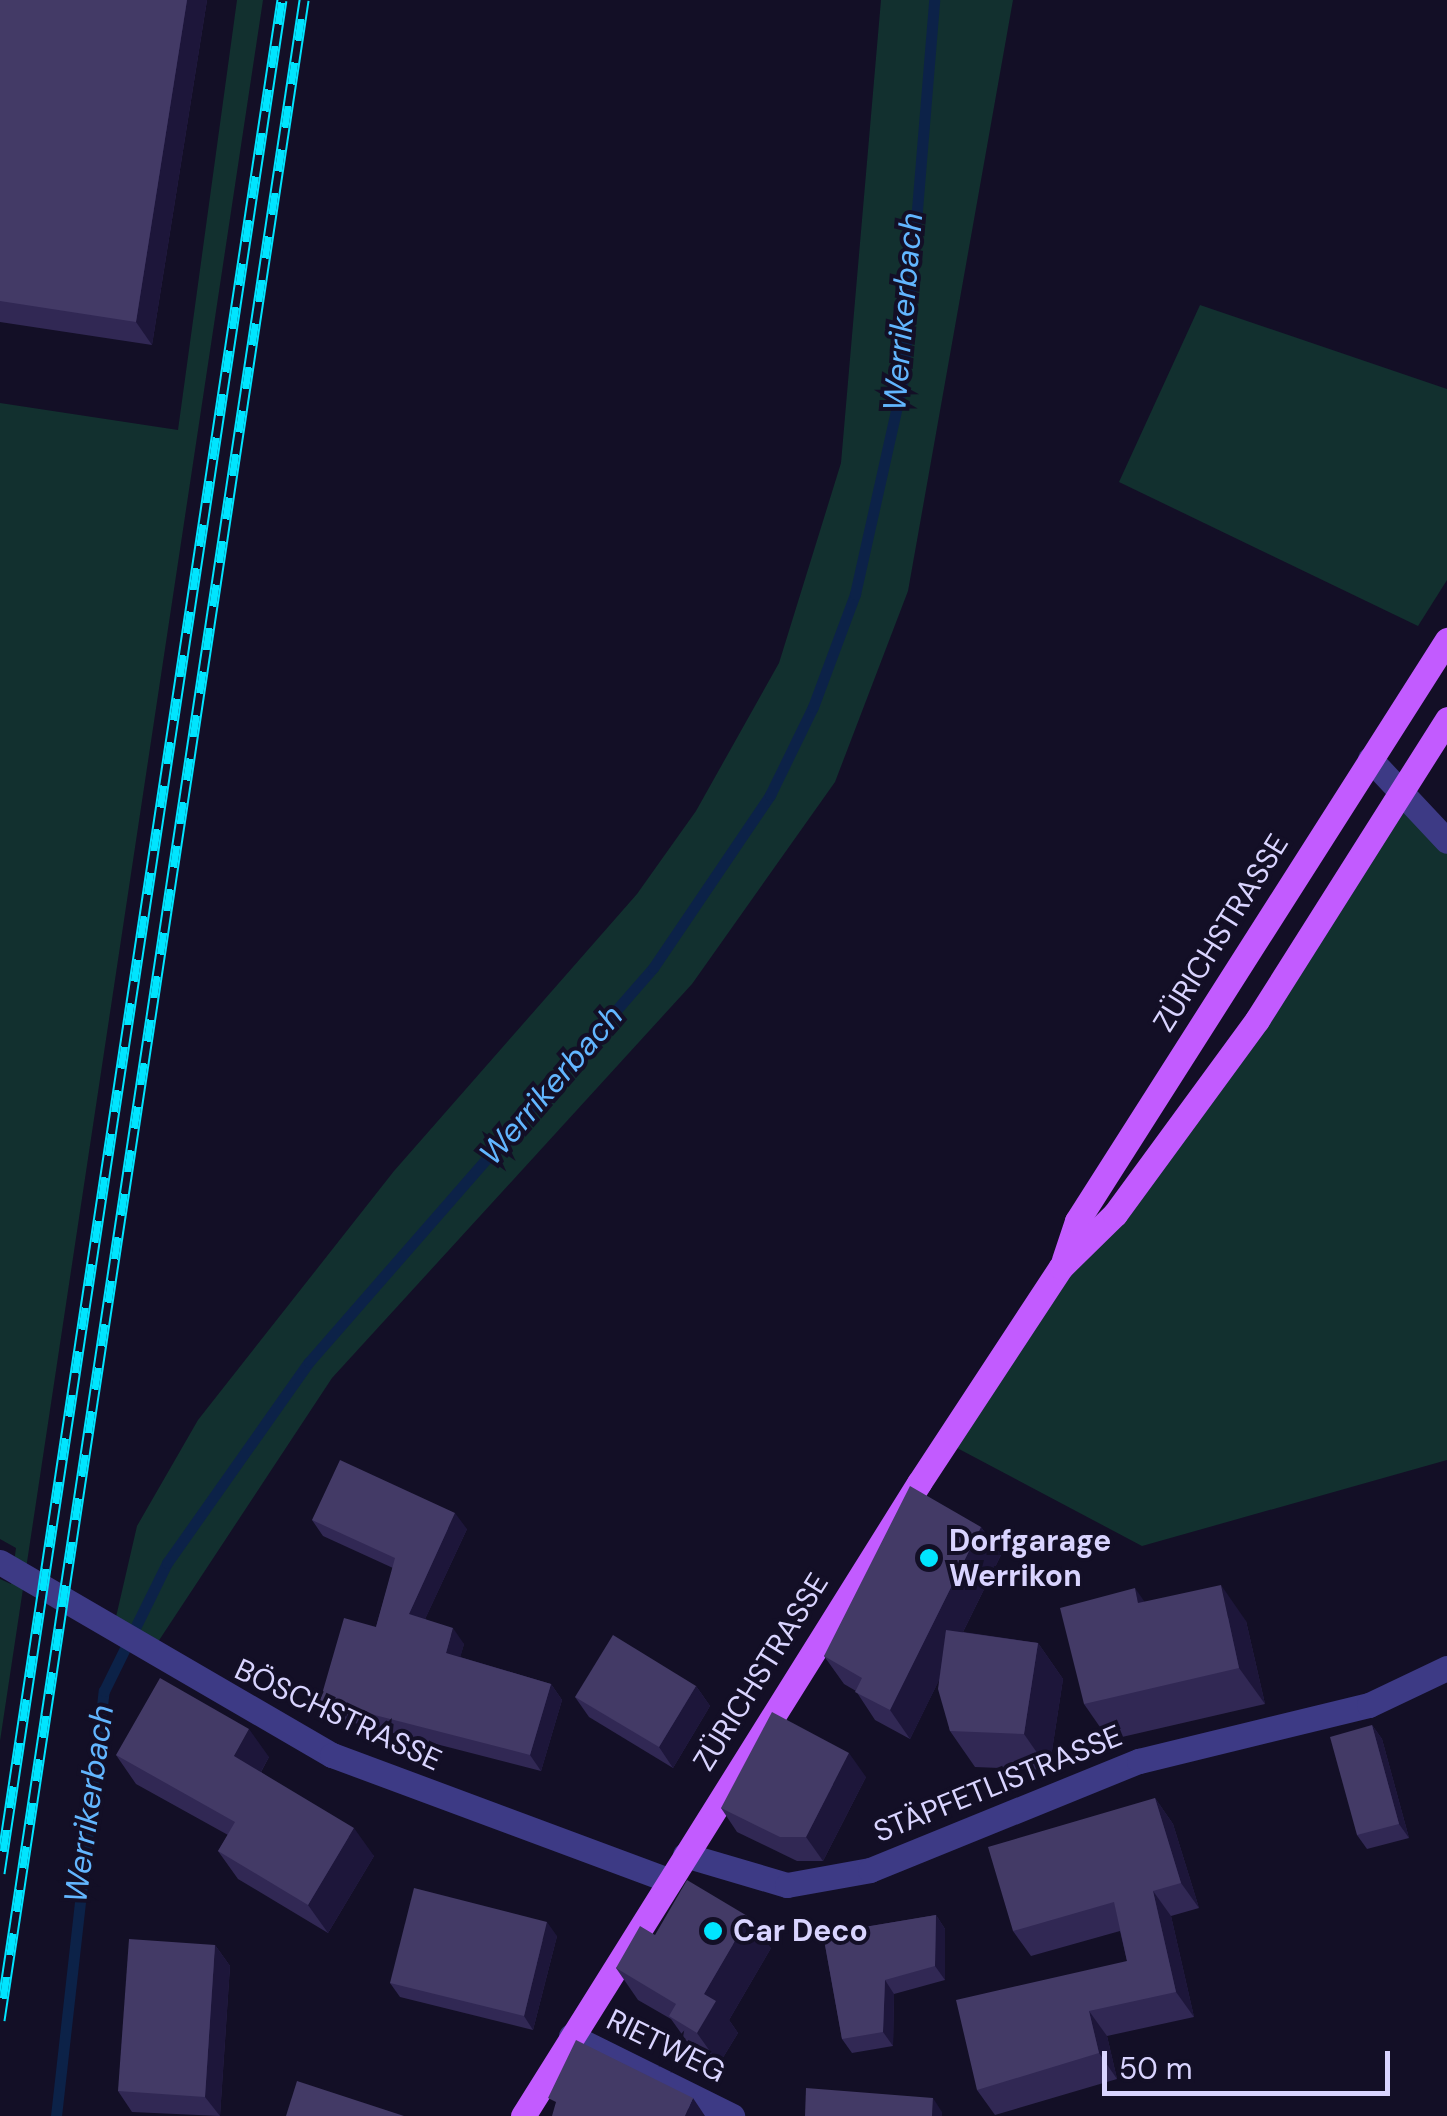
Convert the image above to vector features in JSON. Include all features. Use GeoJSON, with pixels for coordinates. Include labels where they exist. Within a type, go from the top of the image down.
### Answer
{"type":"FeatureCollection","features":[{"type":"Feature","properties":{"kind":"main road","name":"ZÜRICHSTRASSE"},"geometry":{"type":"LineString","coordinates":[[1062,1268],[1077,1221],[1447,640]]}},
{"type":"Feature","properties":{"kind":"main road","name":"ZÜRICHSTRASSE"},"geometry":{"type":"LineString","coordinates":[[523,2116],[685,1854],[1062,1268],[1190,1117],[1447,719]]}},
{"type":"Feature","properties":{"kind":"street"},"geometry":{"type":"LineString","coordinates":[[1370,759],[1405,787],[1447,841]]}},
{"type":"Feature","properties":{"kind":"street","name":"BÖSCHSTRASSE"},"geometry":{"type":"LineString","coordinates":[[0,1562],[150,1654],[332,1755],[670,1880]]}},
{"type":"Feature","properties":{"kind":"street","name":"STÄPFETLISTRASSE"},"geometry":{"type":"LineString","coordinates":[[685,1854],[787,1886],[870,1870],[1122,1767],[1370,1705],[1447,1668]]}},
{"type":"Feature","properties":{"kind":"street","name":"RIETWEG"},"geometry":{"type":"LineString","coordinates":[[571,2036],[732,2116]]}},
{"type":"Feature","properties":{"kind":"green space"},"geometry":{"type":"Polygon","coordinates":[[[237,0],[263,0],[0,1741],[0,1579],[11,1584],[16,1548],[0,1539],[0,403],[178,430],[237,0]]]}},
{"type":"Feature","properties":{"kind":"green space"},"geometry":{"type":"Polygon","coordinates":[[[881,0],[1013,0],[908,591],[835,782],[692,984],[332,1378],[150,1654],[113,1630],[137,1526],[198,1420],[394,1171],[637,894],[696,811],[779,663],[841,463],[881,0]]]}},
{"type":"Feature","properties":{"kind":"green space"},"geometry":{"type":"Polygon","coordinates":[[[1200,305],[1447,389],[1447,580],[1418,626],[1119,482],[1200,305]]]}},
{"type":"Feature","properties":{"kind":"green space"},"geometry":{"type":"Polygon","coordinates":[[[1405,787],[1447,841],[1447,1460],[1142,1546],[942,1440],[1115,1214],[1405,787]]]}},
{"type":"Feature","properties":{"kind":"building"},"geometry":{"type":"Polygon","coordinates":[[[0,0],[187,0],[136,322],[0,301],[0,0]]]}},
{"type":"Feature","properties":{"kind":"building"},"geometry":{"type":"Polygon","coordinates":[[[340,1460],[455,1513],[409,1614],[453,1628],[446,1653],[551,1684],[530,1755],[320,1701],[344,1618],[376,1627],[395,1558],[312,1520],[340,1460]]]}},
{"type":"Feature","properties":{"kind":"building"},"geometry":{"type":"Polygon","coordinates":[[[910,1486],[981,1527],[890,1710],[855,1692],[862,1678],[824,1656],[910,1486]]]}},
{"type":"Feature","properties":{"kind":"building"},"geometry":{"type":"Polygon","coordinates":[[[1221,1585],[1239,1668],[1084,1704],[1060,1608],[1135,1588],[1138,1603],[1221,1585]]]}},
{"type":"Feature","properties":{"kind":"building"},"geometry":{"type":"Polygon","coordinates":[[[946,1630],[1038,1643],[1024,1734],[950,1731],[938,1689],[946,1630]]]}},
{"type":"Feature","properties":{"kind":"building"},"geometry":{"type":"Polygon","coordinates":[[[613,1635],[696,1686],[659,1747],[575,1697],[613,1635]]]}},
{"type":"Feature","properties":{"kind":"building"},"geometry":{"type":"Polygon","coordinates":[[[160,1678],[249,1729],[234,1756],[354,1828],[308,1905],[218,1851],[235,1822],[116,1755],[160,1678]]]}},
{"type":"Feature","properties":{"kind":"building"},"geometry":{"type":"Polygon","coordinates":[[[772,1712],[849,1753],[806,1837],[780,1837],[721,1808],[772,1712]]]}},
{"type":"Feature","properties":{"kind":"building"},"geometry":{"type":"Polygon","coordinates":[[[1372,1725],[1399,1824],[1357,1835],[1330,1737],[1372,1725]]]}},
{"type":"Feature","properties":{"kind":"building"},"geometry":{"type":"Polygon","coordinates":[[[1155,1798],[1181,1883],[1153,1891],[1176,1992],[1089,2011],[1099,2053],[977,2090],[956,2000],[1127,1961],[1114,1902],[1013,1931],[988,1847],[1155,1798]]]}},
{"type":"Feature","properties":{"kind":"building"},"geometry":{"type":"Polygon","coordinates":[[[687,1880],[749,1917],[704,1994],[716,2001],[697,2033],[669,2016],[676,2004],[616,1968],[640,1926],[655,1935],[687,1880]]]}},
{"type":"Feature","properties":{"kind":"building"},"geometry":{"type":"Polygon","coordinates":[[[414,1888],[547,1922],[524,2016],[390,1983],[414,1888]]]}},
{"type":"Feature","properties":{"kind":"building"},"geometry":{"type":"Polygon","coordinates":[[[936,1915],[935,1966],[885,1980],[883,2032],[842,2039],[823,1934],[936,1915]]]}},
{"type":"Feature","properties":{"kind":"building"},"geometry":{"type":"Polygon","coordinates":[[[129,1939],[215,1945],[205,2097],[118,2091],[129,1939]]]}},
{"type":"Feature","properties":{"kind":"building"},"geometry":{"type":"Polygon","coordinates":[[[576,2040],[693,2098],[685,2116],[552,2116],[556,2102],[548,2098],[576,2040]]]}},
{"type":"Feature","properties":{"kind":"building"},"geometry":{"type":"Polygon","coordinates":[[[297,2081],[404,2116],[286,2116],[297,2081]]]}},
{"type":"Feature","properties":{"kind":"building"},"geometry":{"type":"Polygon","coordinates":[[[806,2088],[933,2098],[932,2116],[805,2116],[806,2088]]]}},
{"type":"Feature","properties":{"kind":"waterway","name":"Werrikerbach"},"geometry":{"type":"LineString","coordinates":[[56,2116],[104,1691],[167,1563],[309,1362],[653,968],[770,795],[813,707],[855,594],[903,380],[934,0]]}},
{"type":"Feature","properties":{"kind":"railway"},"geometry":{"type":"LineString","coordinates":[[0,1873],[282,0]]}},
{"type":"Feature","properties":{"kind":"railway"},"geometry":{"type":"LineString","coordinates":[[0,2020],[304,0]]}},
{"type":"Feature","properties":{"kind":"place","name":"Dorfgarage Werrikon"},"geometry":{"type":"Point","coordinates":[929,1558]}},
{"type":"Feature","properties":{"kind":"place","name":"Car Deco"},"geometry":{"type":"Point","coordinates":[713,1931]}}]}
